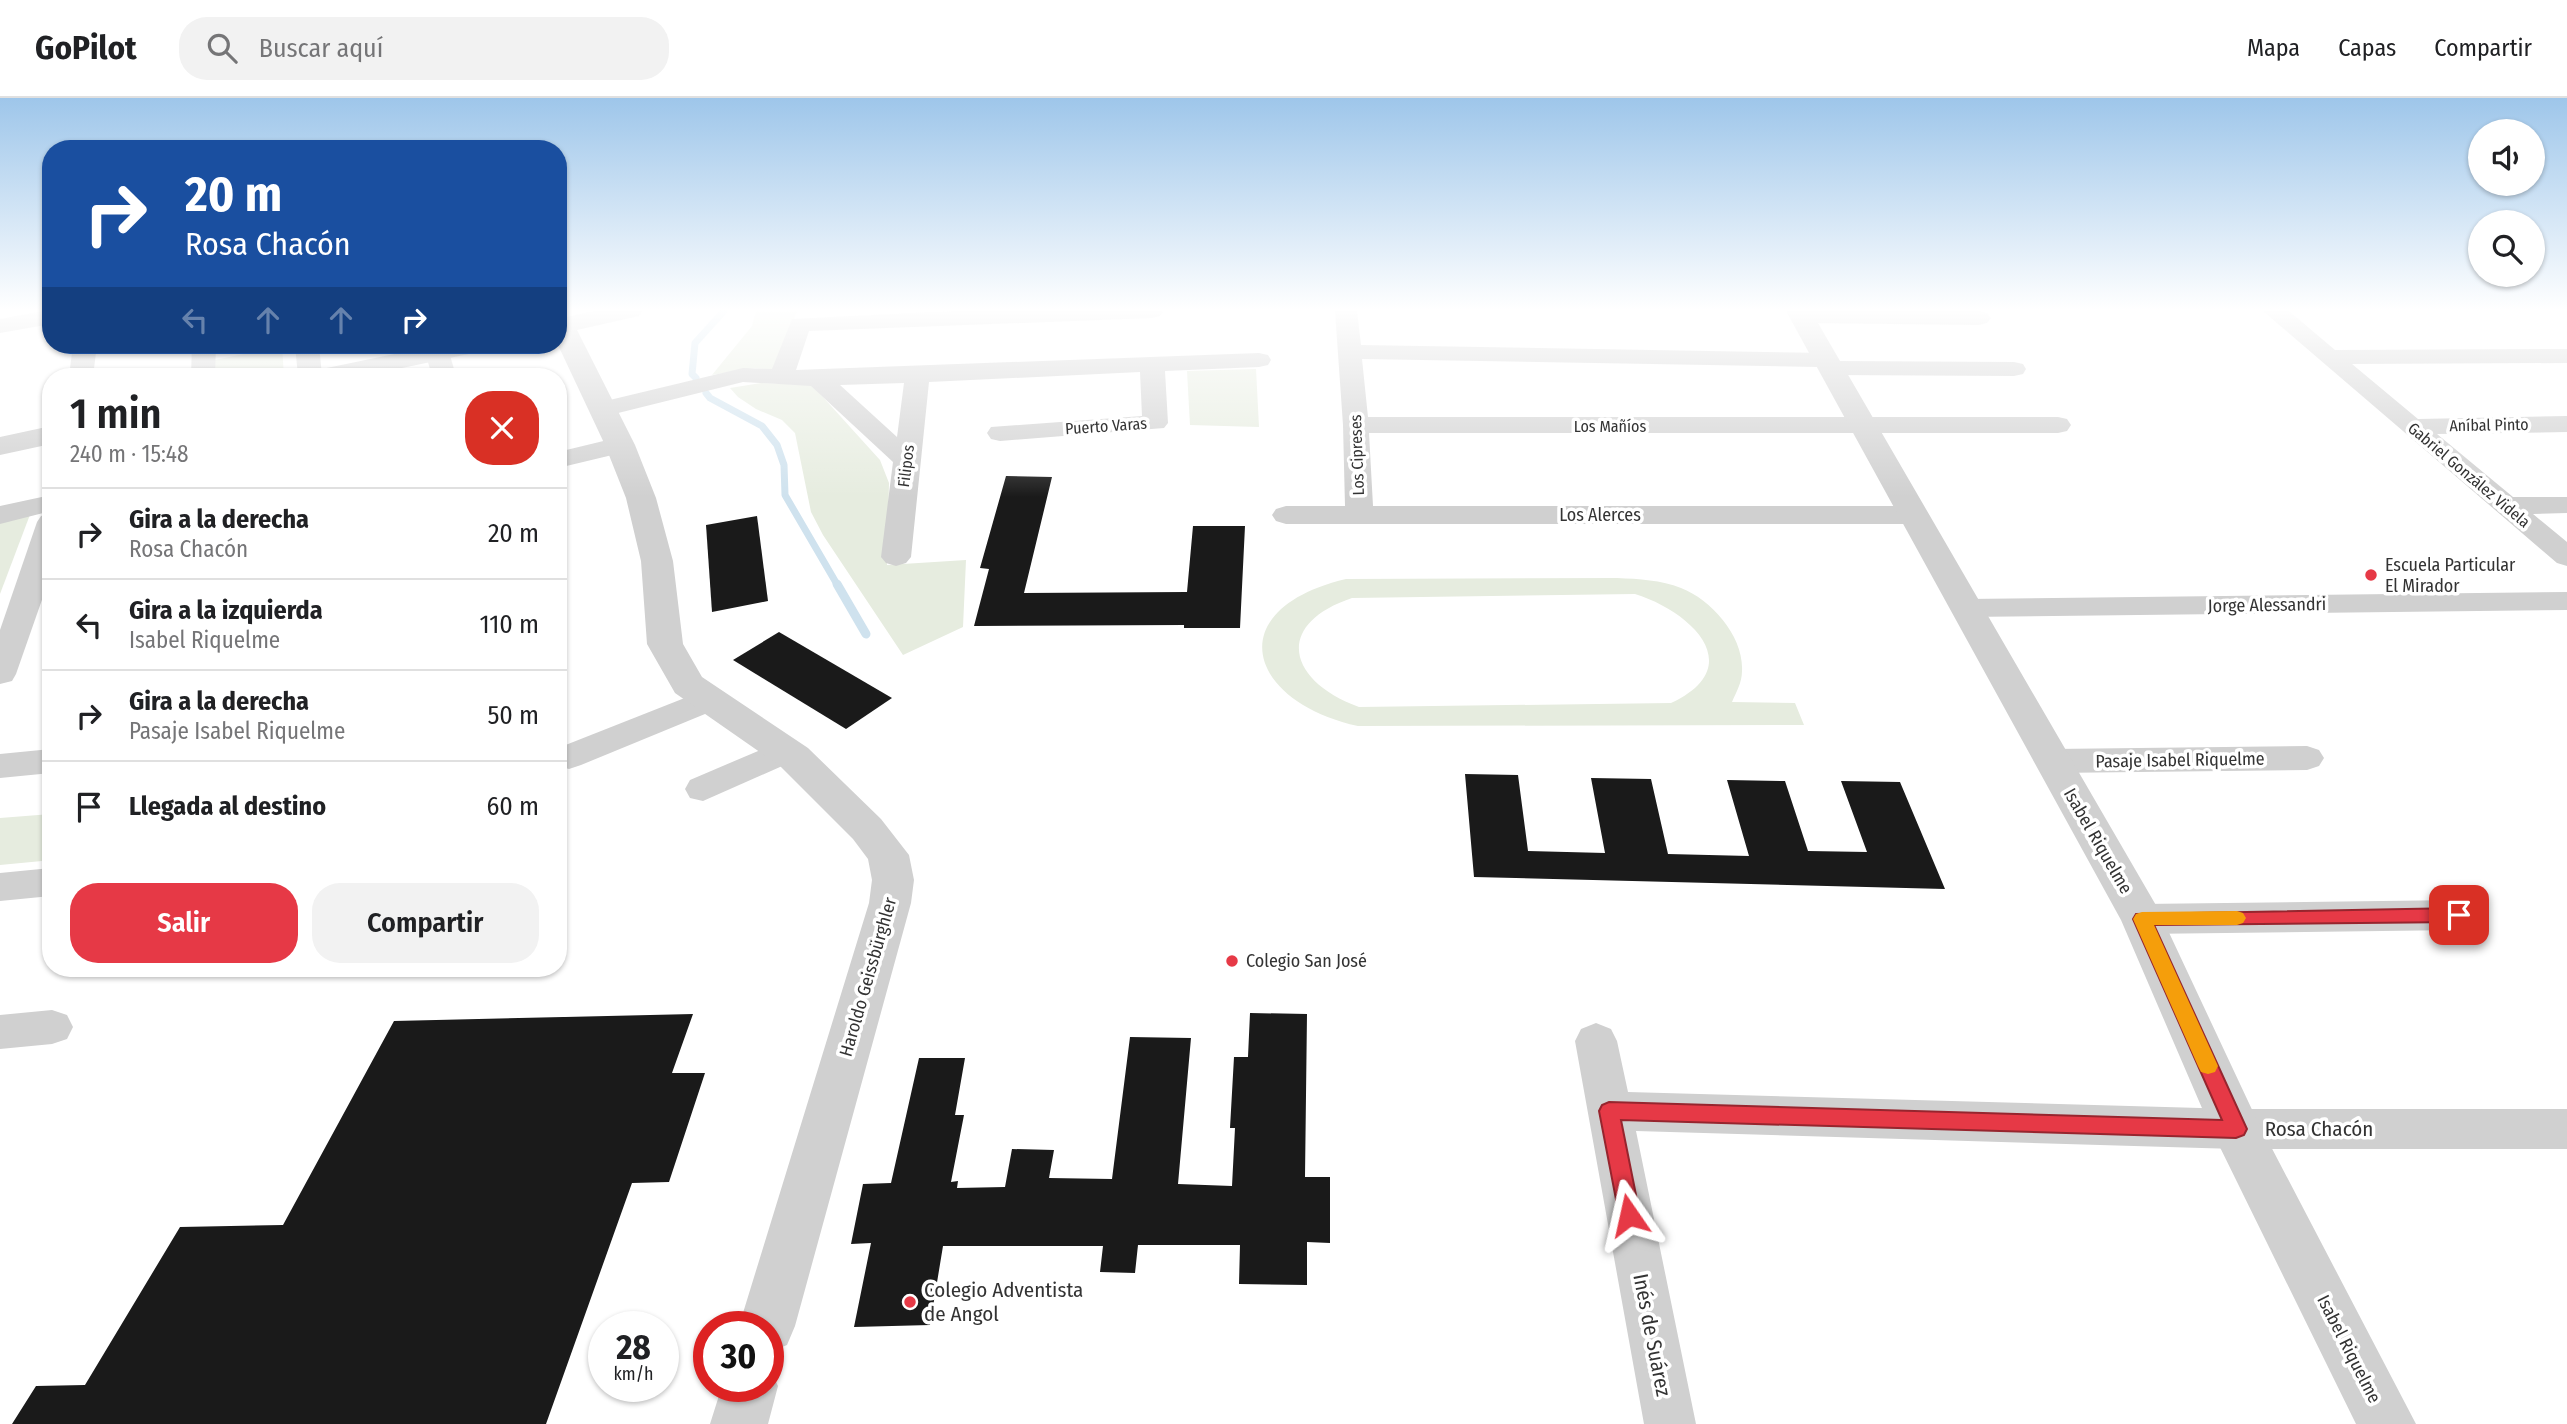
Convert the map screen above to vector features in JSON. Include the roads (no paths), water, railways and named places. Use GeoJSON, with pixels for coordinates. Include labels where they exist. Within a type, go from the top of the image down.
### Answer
{"type":"FeatureCollection","features":[{"type":"Feature","properties":{"kind":"street","name":"Haroldo Geissbürghler"},"geometry":{"type":"LineString","coordinates":[[583,373],[620,445],[641,498],[657,561],[665,644],[688,685],[786,751],[841,801],[888,855],[893,880],[890,903],[771,1311]]}},
{"type":"Feature","properties":{"kind":"street"},"geometry":{"type":"LineString","coordinates":[[782,377],[783,373]]}},
{"type":"Feature","properties":{"kind":"street"},"geometry":{"type":"LineString","coordinates":[[602,410],[743,375],[818,379],[942,373]]}},
{"type":"Feature","properties":{"kind":"street","name":"Puerto Varas"},"geometry":{"type":"LineString","coordinates":[[1000,433],[1154,424],[1152,373]]}},
{"type":"Feature","properties":{"kind":"street","name":"Los Cipreses"},"geometry":{"type":"LineString","coordinates":[[1352,373],[1359,514]]}},
{"type":"Feature","properties":{"kind":"street","name":"Isabel Riquelme"},"geometry":{"type":"LineString","coordinates":[[1833,373],[2142,919],[2236,1129],[2387,1424]]}},
{"type":"Feature","properties":{"kind":"street","name":"Gabriel González Videla"},"geometry":{"type":"LineString","coordinates":[[2347,373],[2567,557]]}},
{"type":"Feature","properties":{"kind":"street","name":"Filipos"},"geometry":{"type":"LineString","coordinates":[[896,557],[917,374]]}},
{"type":"Feature","properties":{"kind":"street"},"geometry":{"type":"LineString","coordinates":[[818,379],[907,460]]}},
{"type":"Feature","properties":{"kind":"street","name":"Aníbal Pinto"},"geometry":{"type":"LineString","coordinates":[[2411,426],[2567,424]]}},
{"type":"Feature","properties":{"kind":"street","name":"Los Mañíos"},"geometry":{"type":"LineString","coordinates":[[1356,425],[1864,426]]}},
{"type":"Feature","properties":{"kind":"street"},"geometry":{"type":"LineString","coordinates":[[1864,426],[2058,425]]}},
{"type":"Feature","properties":{"kind":"street"},"geometry":{"type":"LineString","coordinates":[[0,446],[42,437]]}},
{"type":"Feature","properties":{"kind":"street"},"geometry":{"type":"LineString","coordinates":[[567,458],[620,445]]}},
{"type":"Feature","properties":{"kind":"street"},"geometry":{"type":"LineString","coordinates":[[0,515],[42,505]]}},
{"type":"Feature","properties":{"kind":"street"},"geometry":{"type":"LineString","coordinates":[[2505,506],[2567,505]]}},
{"type":"Feature","properties":{"kind":"street","name":"Los Alerces"},"geometry":{"type":"LineString","coordinates":[[1286,515],[1914,515]]}},
{"type":"Feature","properties":{"kind":"street"},"geometry":{"type":"LineString","coordinates":[[0,674],[7,639],[42,574]]}},
{"type":"Feature","properties":{"kind":"street","name":"Jorge Alessandri"},"geometry":{"type":"LineString","coordinates":[[1966,608],[2567,601]]}},
{"type":"Feature","properties":{"kind":"street"},"geometry":{"type":"LineString","coordinates":[[569,757],[710,699]]}},
{"type":"Feature","properties":{"kind":"street"},"geometry":{"type":"LineString","coordinates":[[703,789],[786,751]]}},
{"type":"Feature","properties":{"kind":"street","name":"Pasaje Isabel Riquelme"},"geometry":{"type":"LineString","coordinates":[[2053,761],[2307,758]]}},
{"type":"Feature","properties":{"kind":"street"},"geometry":{"type":"LineString","coordinates":[[0,766],[42,762]]}},
{"type":"Feature","properties":{"kind":"street"},"geometry":{"type":"LineString","coordinates":[[0,887],[42,883]]}},
{"type":"Feature","properties":{"kind":"street"},"geometry":{"type":"LineString","coordinates":[[2142,919],[2459,915]]}},
{"type":"Feature","properties":{"kind":"street"},"geometry":{"type":"LineString","coordinates":[[0,1032],[52,1027]]}},
{"type":"Feature","properties":{"kind":"street","name":"Inés de Suárez"},"geometry":{"type":"LineString","coordinates":[[1596,1041],[1670,1424]]}},
{"type":"Feature","properties":{"kind":"street","name":"Rosa Chacón"},"geometry":{"type":"LineString","coordinates":[[1609,1111],[2236,1129],[2567,1129]]}},
{"type":"Feature","properties":{"kind":"street"},"geometry":{"type":"LineString","coordinates":[[739,1424],[745,1402]]}},
{"type":"Feature","properties":{"kind":"waterway"},"geometry":{"type":"LineString","coordinates":[[692,373],[696,378]]}},
{"type":"Feature","properties":{"kind":"waterway"},"geometry":{"type":"LineString","coordinates":[[706,393],[710,398],[762,426],[777,445],[784,465],[785,495],[838,586]]}},
{"type":"Feature","properties":{"kind":"waterway"},"geometry":{"type":"LineString","coordinates":[[837,584],[866,634]]}},
{"type":"Feature","properties":{"kind":"place","name":"Escuela Particular El Mirador"},"geometry":{"type":"Point","coordinates":[2371,575]}},
{"type":"Feature","properties":{"kind":"place","name":"Colegio San José"},"geometry":{"type":"Point","coordinates":[1232,961]}},
{"type":"Feature","properties":{"kind":"place","name":"Colegio Adventista de Angol"},"geometry":{"type":"Point","coordinates":[910,1302]}}]}
